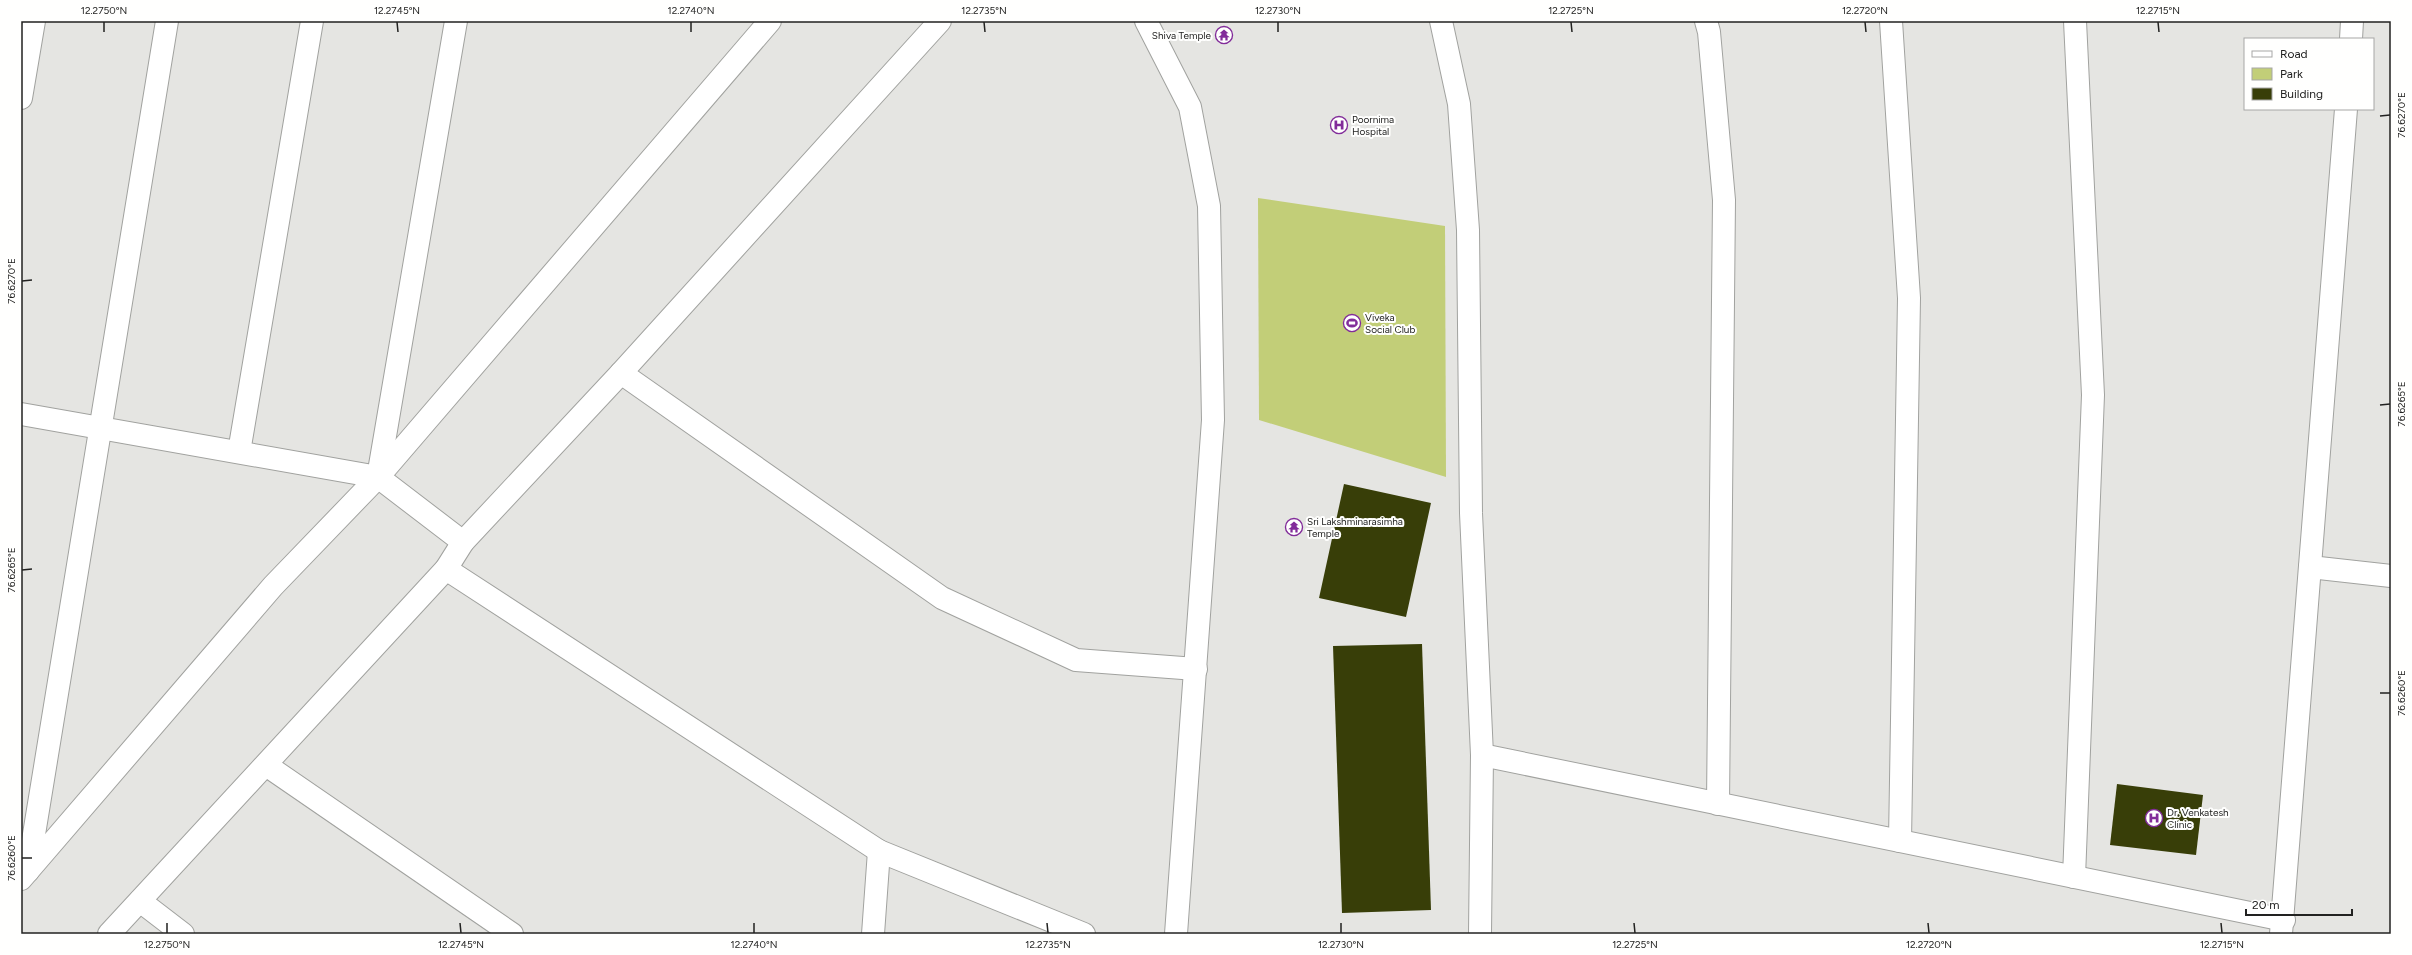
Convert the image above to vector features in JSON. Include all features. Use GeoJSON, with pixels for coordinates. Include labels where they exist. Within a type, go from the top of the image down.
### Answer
{"type":"FeatureCollection","features":[{"type":"Feature","properties":{"kind":"street"},"geometry":{"type":"LineString","coordinates":[[21,98],[34,21]]}},
{"type":"Feature","properties":{"kind":"street"},"geometry":{"type":"LineString","coordinates":[[25,875],[101,428],[167,21]]}},
{"type":"Feature","properties":{"kind":"street"},"geometry":{"type":"LineString","coordinates":[[239,452],[312,21]]}},
{"type":"Feature","properties":{"kind":"street"},"geometry":{"type":"LineString","coordinates":[[378,477],[456,21]]}},
{"type":"Feature","properties":{"kind":"street"},"geometry":{"type":"LineString","coordinates":[[25,875],[273,586],[378,477],[770,21]]}},
{"type":"Feature","properties":{"kind":"street"},"geometry":{"type":"LineString","coordinates":[[109,934],[446,569],[463,542],[621,373],[940,21]]}},
{"type":"Feature","properties":{"kind":"street"},"geometry":{"type":"LineString","coordinates":[[1146,21],[1190,107],[1209,206],[1213,420],[1176,934]]}},
{"type":"Feature","properties":{"kind":"street"},"geometry":{"type":"LineString","coordinates":[[1441,21],[1459,104],[1468,230],[1471,513],[1482,755],[1480,934]]}},
{"type":"Feature","properties":{"kind":"street"},"geometry":{"type":"LineString","coordinates":[[1706,21],[1709,32],[1724,200],[1718,804]]}},
{"type":"Feature","properties":{"kind":"street"},"geometry":{"type":"LineString","coordinates":[[1891,21],[1909,298],[1900,841]]}},
{"type":"Feature","properties":{"kind":"street"},"geometry":{"type":"LineString","coordinates":[[2074,877],[2094,395],[2075,21]]}},
{"type":"Feature","properties":{"kind":"street"},"geometry":{"type":"LineString","coordinates":[[2351,38],[2352,21]]}},
{"type":"Feature","properties":{"kind":"street"},"geometry":{"type":"LineString","coordinates":[[1482,755],[2074,877],[2283,927],[2285,873],[2346,110]]}},
{"type":"Feature","properties":{"kind":"street"},"geometry":{"type":"LineString","coordinates":[[621,373],[942,598],[1076,660],[1196,669]]}},
{"type":"Feature","properties":{"kind":"street"},"geometry":{"type":"LineString","coordinates":[[21,414],[378,477],[463,542]]}},
{"type":"Feature","properties":{"kind":"street"},"geometry":{"type":"LineString","coordinates":[[2310,567],[2391,576]]}},
{"type":"Feature","properties":{"kind":"street"},"geometry":{"type":"LineString","coordinates":[[446,569],[879,851],[1084,934]]}},
{"type":"Feature","properties":{"kind":"street"},"geometry":{"type":"LineString","coordinates":[[266,765],[512,934]]}},
{"type":"Feature","properties":{"kind":"street"},"geometry":{"type":"LineString","coordinates":[[873,934],[879,851]]}},
{"type":"Feature","properties":{"kind":"street"},"geometry":{"type":"LineString","coordinates":[[140,901],[183,934]]}},
{"type":"Feature","properties":{"kind":"green space","name":"Viveka Social Club"},"geometry":{"type":"Polygon","coordinates":[[[1258,198],[1445,226],[1446,477],[1259,420],[1258,198]]]}},
{"type":"Feature","properties":{"kind":"building"},"geometry":{"type":"Polygon","coordinates":[[[1344,484],[1431,503],[1406,617],[1319,598],[1344,484]]]}},
{"type":"Feature","properties":{"kind":"building"},"geometry":{"type":"Polygon","coordinates":[[[1422,644],[1431,910],[1342,913],[1333,646],[1422,644]]]}},
{"type":"Feature","properties":{"kind":"building"},"geometry":{"type":"Polygon","coordinates":[[[2117,784],[2203,795],[2196,855],[2110,845],[2117,784]]]}},
{"type":"Feature","properties":{"kind":"place","name":"Shiva Temple"},"geometry":{"type":"Point","coordinates":[1224,35]}},
{"type":"Feature","properties":{"kind":"place","name":"Poornima Hospital"},"geometry":{"type":"Point","coordinates":[1339,125]}},
{"type":"Feature","properties":{"kind":"place","name":"Viveka Social Club"},"geometry":{"type":"Point","coordinates":[1352,323]}},
{"type":"Feature","properties":{"kind":"place","name":"Sri Lakshminarasimha Temple"},"geometry":{"type":"Point","coordinates":[1294,527]}},
{"type":"Feature","properties":{"kind":"place","name":"Dr. Venkatesh Clinic"},"geometry":{"type":"Point","coordinates":[2154,818]}}]}
